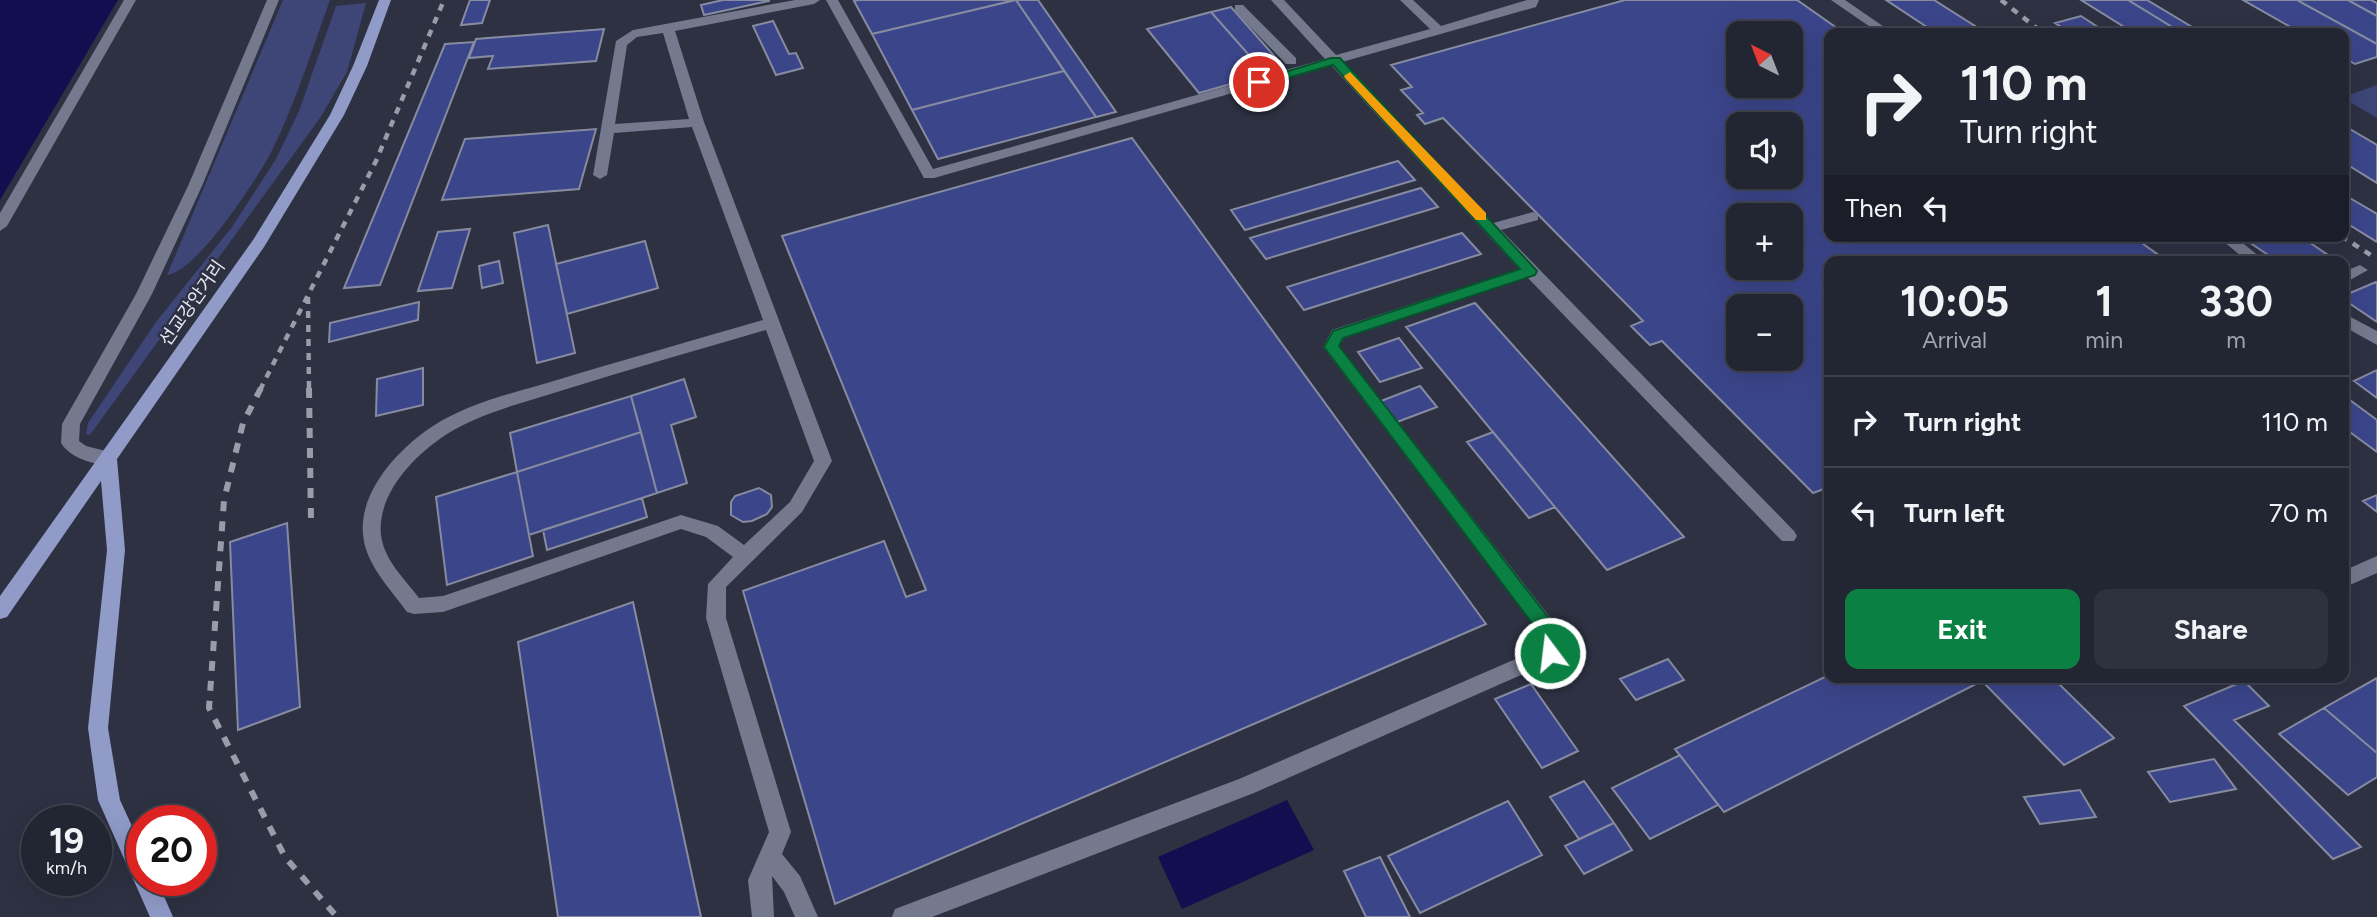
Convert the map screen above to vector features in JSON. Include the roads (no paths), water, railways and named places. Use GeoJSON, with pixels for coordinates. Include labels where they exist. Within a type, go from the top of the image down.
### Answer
{"type":"FeatureCollection","features":[{"type":"Feature","properties":{"kind":"main road","name":"선교강안거리"},"geometry":{"type":"LineString","coordinates":[[0,611],[258,243],[337,115],[360,66],[385,0]]}},
{"type":"Feature","properties":{"kind":"main road"},"geometry":{"type":"LineString","coordinates":[[108,458],[116,550],[98,728],[108,800],[126,839]]}},
{"type":"Feature","properties":{"kind":"main road"},"geometry":{"type":"LineString","coordinates":[[152,896],[162,917]]}},
{"type":"Feature","properties":{"kind":"lane"},"geometry":{"type":"LineString","coordinates":[[0,226],[130,0]]}},
{"type":"Feature","properties":{"kind":"lane"},"geometry":{"type":"LineString","coordinates":[[108,458],[81,452],[70,443],[71,424],[144,294],[195,186],[274,0]]}},
{"type":"Feature","properties":{"kind":"lane"},"geometry":{"type":"LineString","coordinates":[[600,175],[624,39],[645,31],[668,29],[814,0]]}},
{"type":"Feature","properties":{"kind":"lane"},"geometry":{"type":"LineString","coordinates":[[832,0],[929,175],[1439,31],[1532,4],[1533,0]]}},
{"type":"Feature","properties":{"kind":"lane"},"geometry":{"type":"LineString","coordinates":[[1277,0],[1291,61]]}},
{"type":"Feature","properties":{"kind":"lane"},"geometry":{"type":"LineString","coordinates":[[1406,0],[1439,31]]}},
{"type":"Feature","properties":{"kind":"lane"},"geometry":{"type":"LineString","coordinates":[[1837,0],[1879,28]]}},
{"type":"Feature","properties":{"kind":"lane"},"geometry":{"type":"LineString","coordinates":[[1239,8],[1335,61],[1530,271],[1788,536]]}},
{"type":"Feature","properties":{"kind":"lane"},"geometry":{"type":"LineString","coordinates":[[668,29],[697,122],[823,461],[796,507],[717,584],[716,618],[780,832],[759,880],[763,917]]}},
{"type":"Feature","properties":{"kind":"lane"},"geometry":{"type":"LineString","coordinates":[[607,129],[697,122]]}},
{"type":"Feature","properties":{"kind":"lane"},"geometry":{"type":"LineString","coordinates":[[1492,228],[1533,217]]}},
{"type":"Feature","properties":{"kind":"lane"},"geometry":{"type":"LineString","coordinates":[[2232,242],[2251,256]]}},
{"type":"Feature","properties":{"kind":"lane"},"geometry":{"type":"LineString","coordinates":[[2349,276],[2360,270]]}},
{"type":"Feature","properties":{"kind":"lane"},"geometry":{"type":"LineString","coordinates":[[903,917],[1246,786],[1550,653],[1551,640],[1545,626],[1331,347],[1338,334],[1530,271]]}},
{"type":"Feature","properties":{"kind":"lane"},"geometry":{"type":"LineString","coordinates":[[2349,322],[2377,340]]}},
{"type":"Feature","properties":{"kind":"lane"},"geometry":{"type":"LineString","coordinates":[[746,557],[712,531],[681,522],[443,604],[414,606],[375,550],[372,522],[381,487],[426,440],[453,424],[494,406],[588,376],[772,323]]}},
{"type":"Feature","properties":{"kind":"lane"},"geometry":{"type":"LineString","coordinates":[[2349,577],[2377,564]]}},
{"type":"Feature","properties":{"kind":"lane"},"geometry":{"type":"LineString","coordinates":[[769,855],[792,884],[807,917]]}},
{"type":"Feature","properties":{"kind":"railway"},"geometry":{"type":"LineString","coordinates":[[260,390],[376,161],[444,0]]}},
{"type":"Feature","properties":{"kind":"railway"},"geometry":{"type":"LineString","coordinates":[[2001,0],[2037,28]]}},
{"type":"Feature","properties":{"kind":"railway"},"geometry":{"type":"LineString","coordinates":[[2349,241],[2374,257]]}},
{"type":"Feature","properties":{"kind":"railway"},"geometry":{"type":"LineString","coordinates":[[308,297],[309,390]]}},
{"type":"Feature","properties":{"kind":"railway"},"geometry":{"type":"LineString","coordinates":[[261,388],[243,423],[224,500],[209,708],[285,857],[337,917]]}},
{"type":"Feature","properties":{"kind":"railway"},"geometry":{"type":"LineString","coordinates":[[309,388],[311,521]]}}]}
